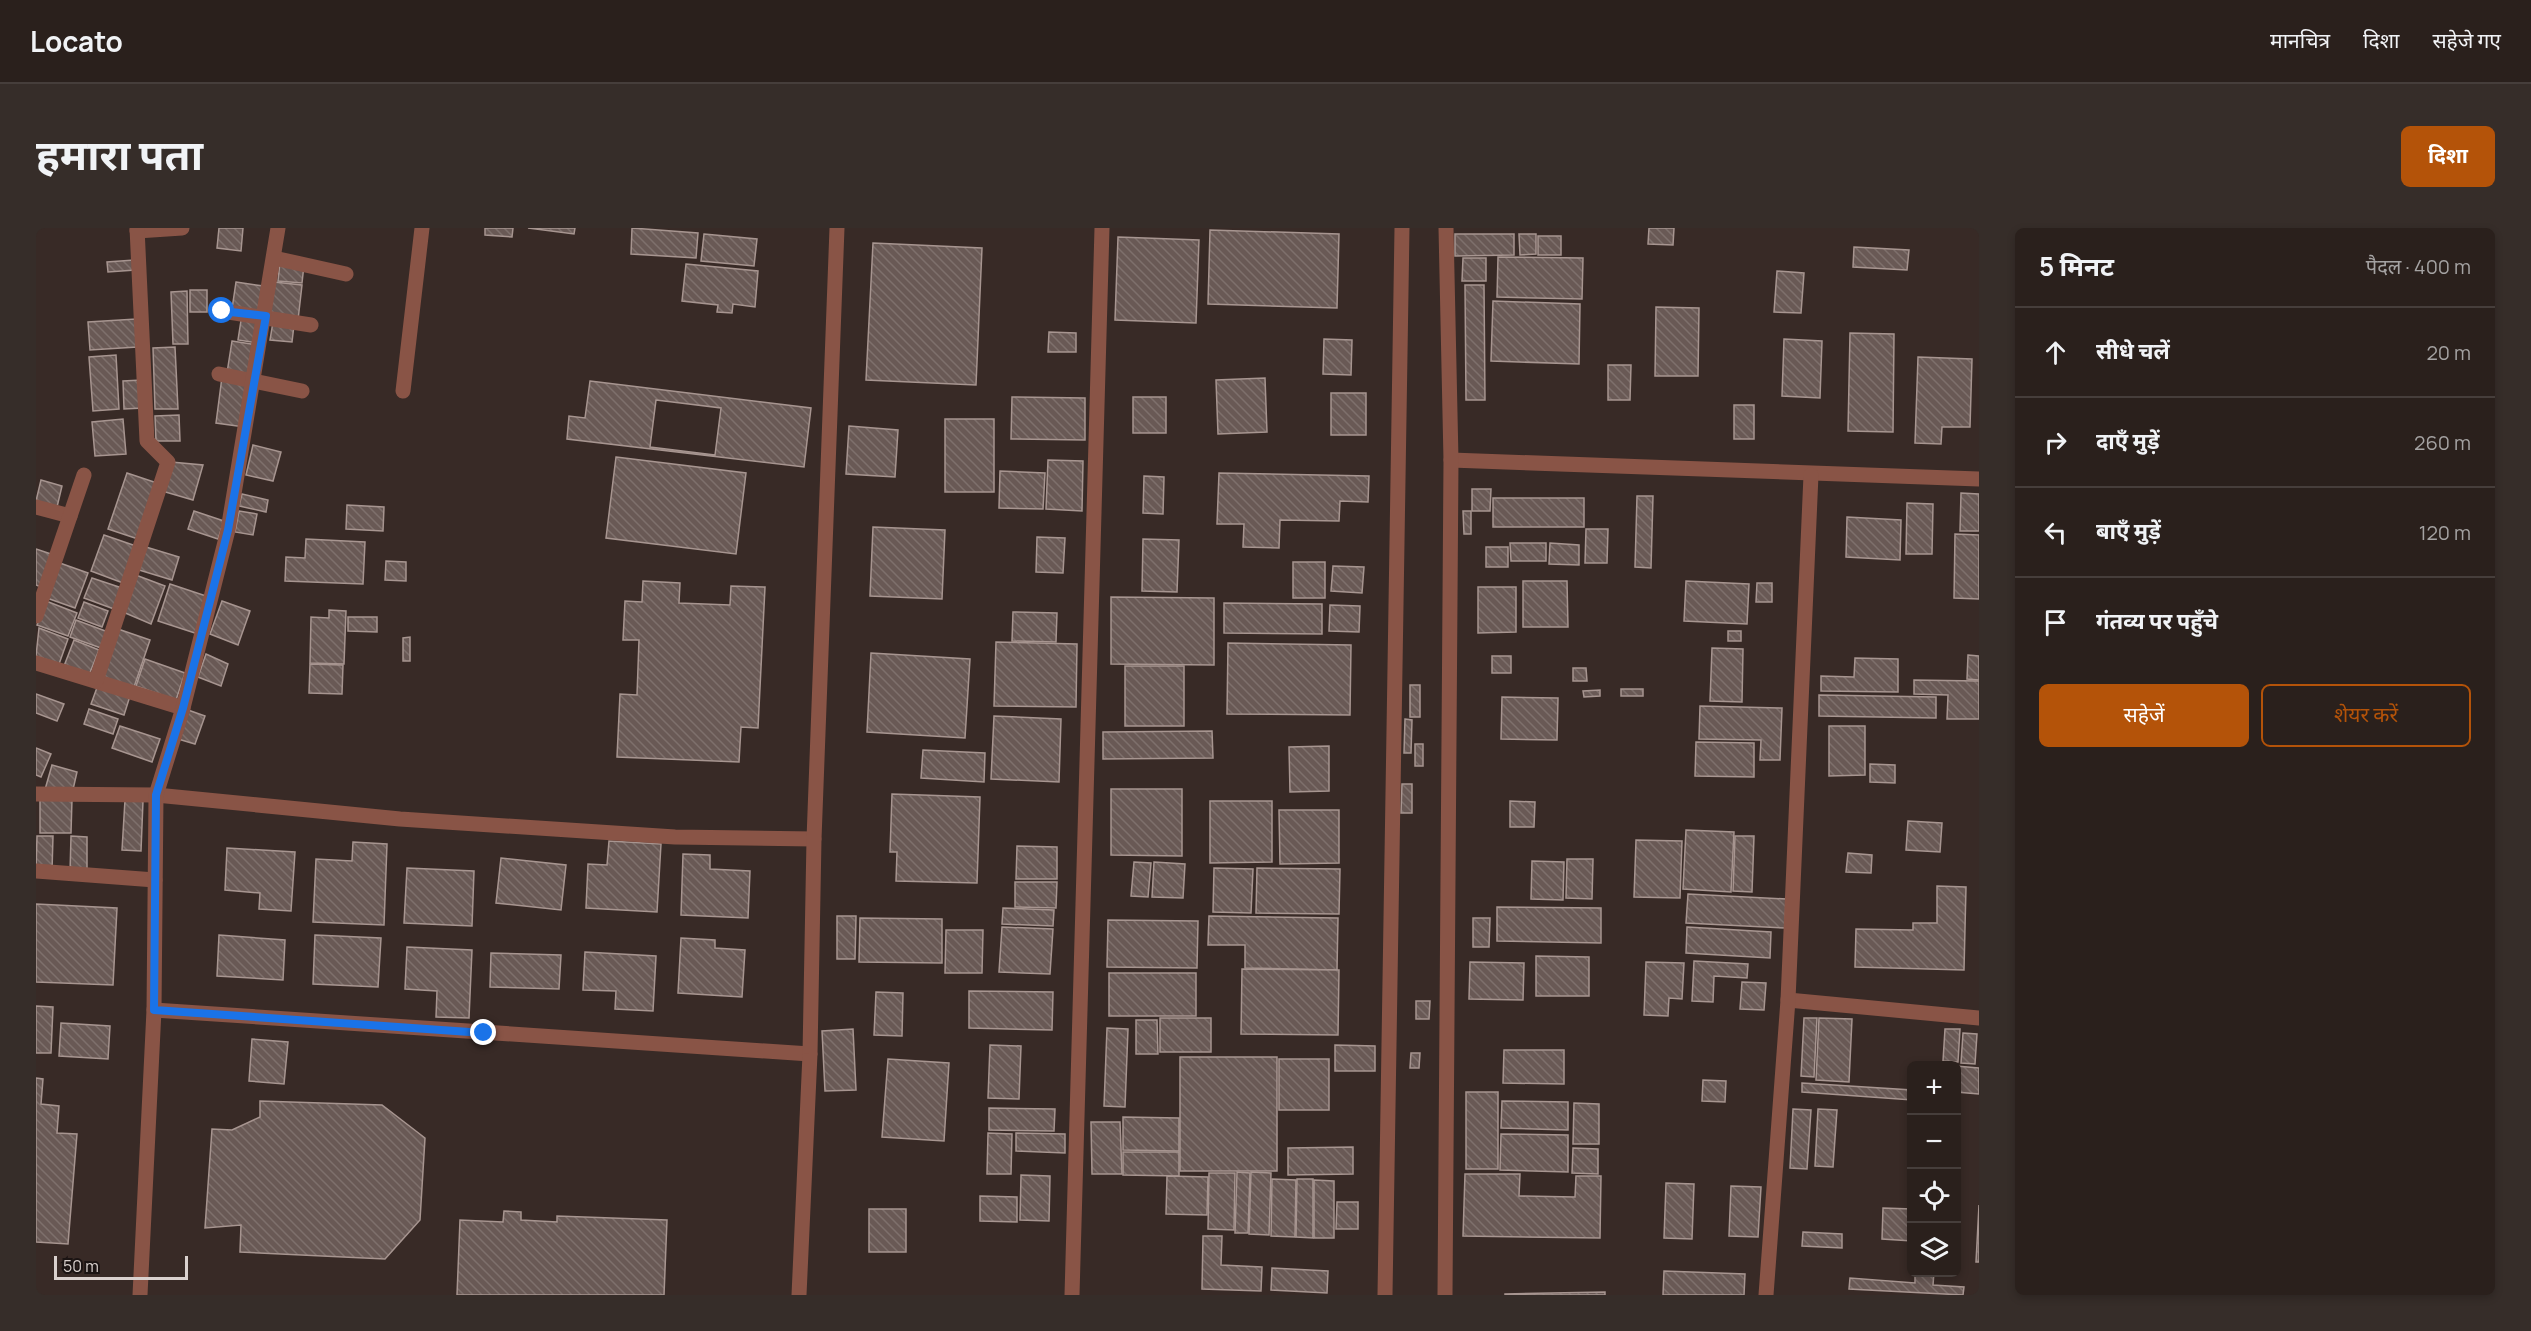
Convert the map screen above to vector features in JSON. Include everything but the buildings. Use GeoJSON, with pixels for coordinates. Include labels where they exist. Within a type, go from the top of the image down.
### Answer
{"type":"FeatureCollection","features":[{"type":"Feature","properties":{"kind":"street"},"geometry":{"type":"LineString","coordinates":[[96,681],[168,462],[147,441],[137,229],[182,228]]}},
{"type":"Feature","properties":{"kind":"street"},"geometry":{"type":"LineString","coordinates":[[140,1295],[154,1010],[156,795],[183,708],[228,530],[266,316],[278,228]]}},
{"type":"Feature","properties":{"kind":"street"},"geometry":{"type":"LineString","coordinates":[[403,391],[422,228]]}},
{"type":"Feature","properties":{"kind":"street"},"geometry":{"type":"LineString","coordinates":[[799,1295],[810,1054],[814,839],[837,228]]}},
{"type":"Feature","properties":{"kind":"street"},"geometry":{"type":"LineString","coordinates":[[1072,1295],[1102,228]]}},
{"type":"Feature","properties":{"kind":"street"},"geometry":{"type":"LineString","coordinates":[[1385,1295],[1401,228]]}},
{"type":"Feature","properties":{"kind":"street"},"geometry":{"type":"LineString","coordinates":[[1445,1295],[1451,460],[1446,228]]}},
{"type":"Feature","properties":{"kind":"street"},"geometry":{"type":"LineString","coordinates":[[274,258],[346,274]]}},
{"type":"Feature","properties":{"kind":"street"},"geometry":{"type":"LineString","coordinates":[[222,311],[266,316],[311,325]]}},
{"type":"Feature","properties":{"kind":"street"},"geometry":{"type":"LineString","coordinates":[[219,374],[302,391]]}},
{"type":"Feature","properties":{"kind":"street"},"geometry":{"type":"LineString","coordinates":[[1451,460],[1811,475],[1979,479]]}},
{"type":"Feature","properties":{"kind":"street"},"geometry":{"type":"LineString","coordinates":[[36,616],[84,475]]}},
{"type":"Feature","properties":{"kind":"street"},"geometry":{"type":"LineString","coordinates":[[1766,1295],[1788,1000],[1811,475]]}},
{"type":"Feature","properties":{"kind":"street"},"geometry":{"type":"LineString","coordinates":[[36,507],[70,516]]}},
{"type":"Feature","properties":{"kind":"street"},"geometry":{"type":"LineString","coordinates":[[36,663],[183,708]]}},
{"type":"Feature","properties":{"kind":"street"},"geometry":{"type":"LineString","coordinates":[[36,794],[156,795],[400,819],[675,837],[814,839]]}},
{"type":"Feature","properties":{"kind":"street"},"geometry":{"type":"LineString","coordinates":[[36,871],[155,880]]}},
{"type":"Feature","properties":{"kind":"street"},"geometry":{"type":"LineString","coordinates":[[1788,1000],[1979,1018]]}},
{"type":"Feature","properties":{"kind":"street"},"geometry":{"type":"LineString","coordinates":[[154,1010],[810,1054]]}},
{"type":"Feature","properties":{"kind":"route"},"geometry":{"type":"LineString","coordinates":[[222,311],[266,316],[228,530],[183,708],[156,795],[154,1010],[484,1033]]}}]}
